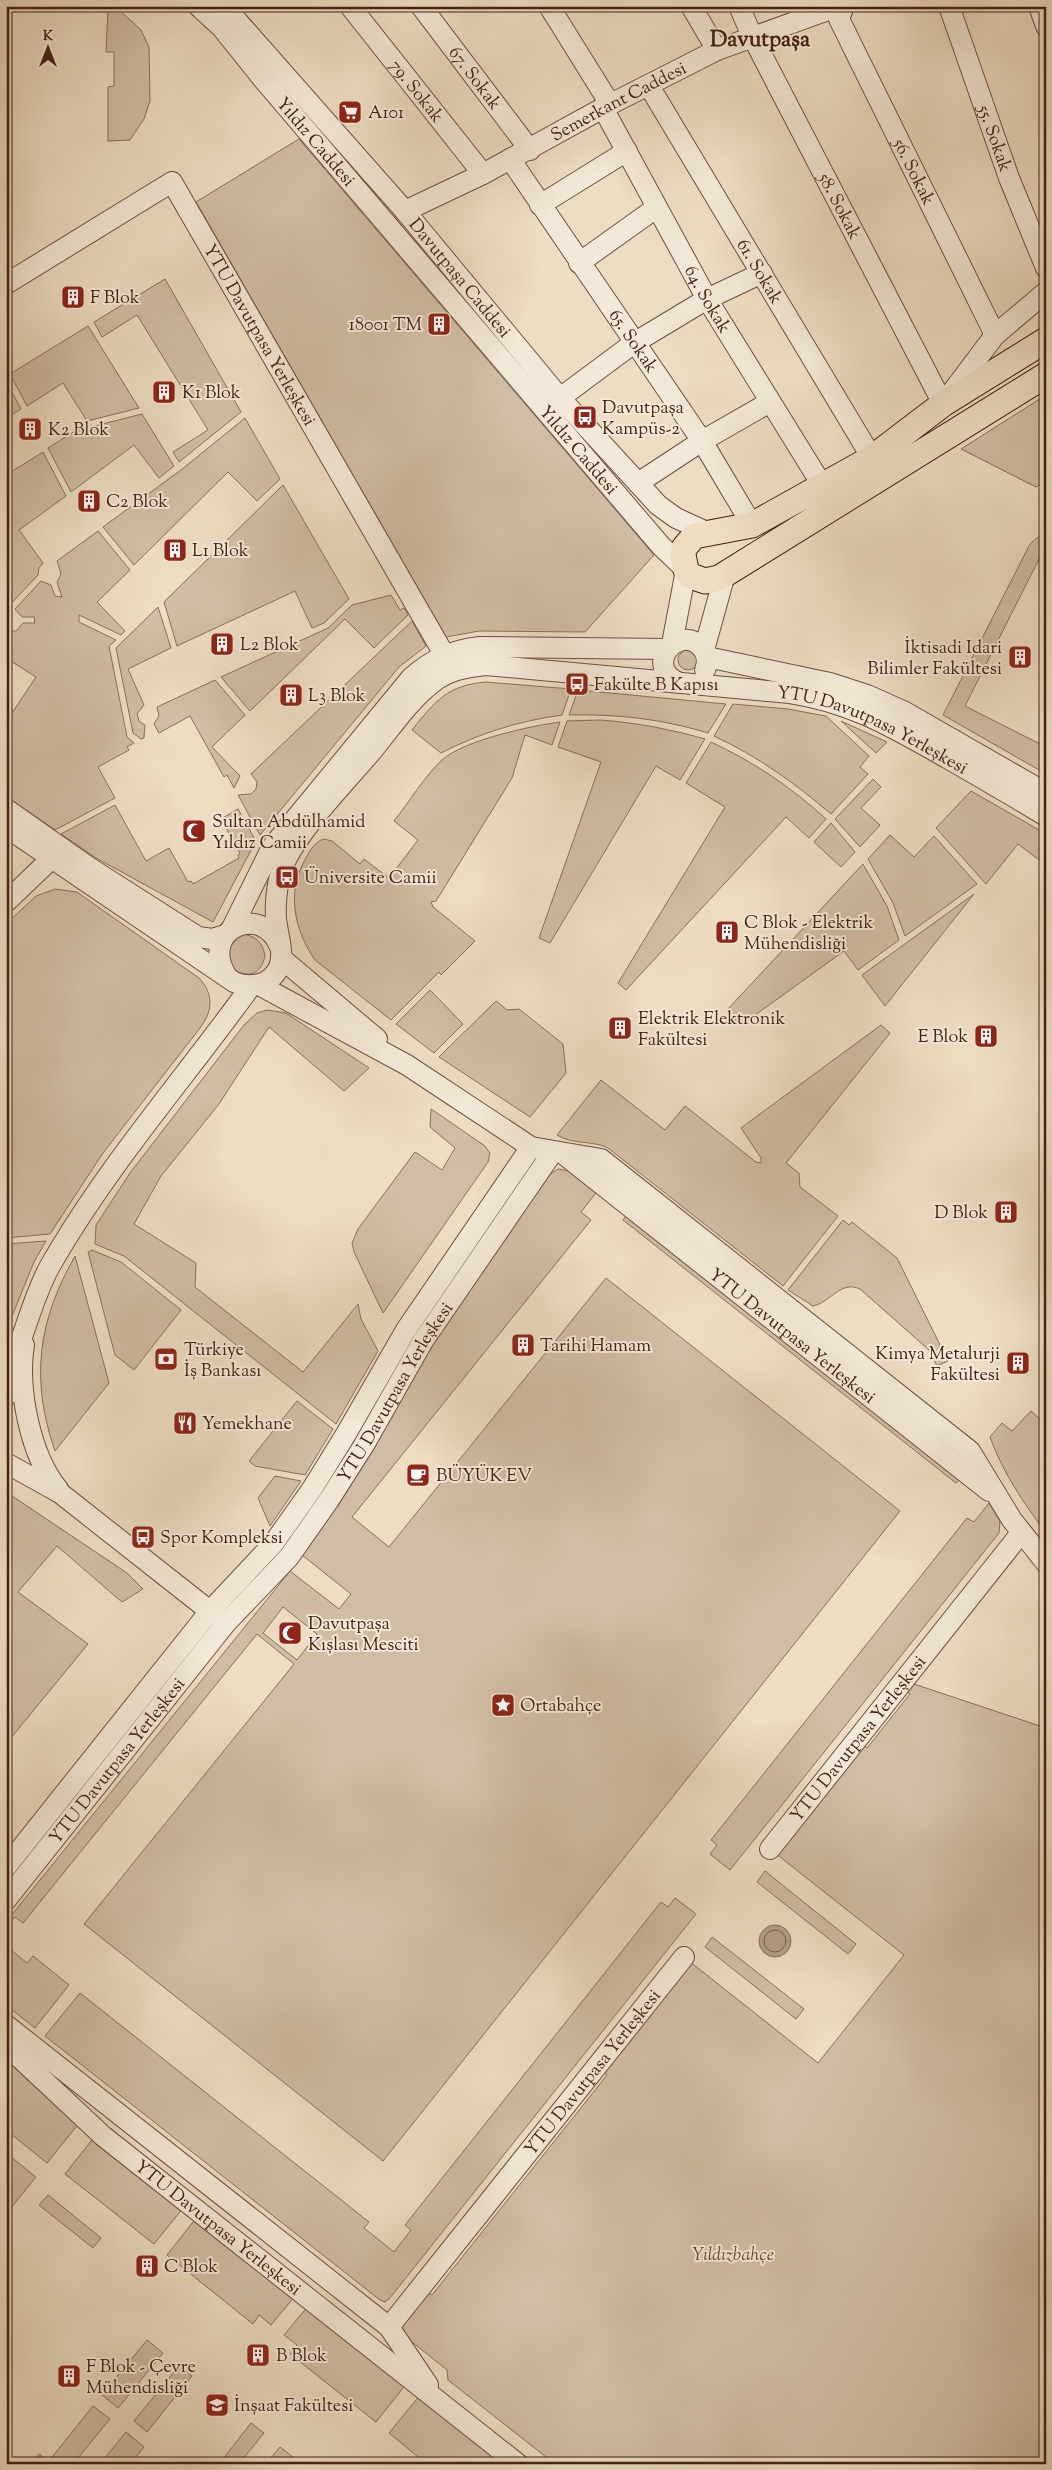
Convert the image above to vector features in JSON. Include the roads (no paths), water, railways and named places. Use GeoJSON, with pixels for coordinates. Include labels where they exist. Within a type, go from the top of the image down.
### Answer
{"type":"FeatureCollection","features":[{"type":"Feature","properties":{"kind":"main road"},"geometry":{"type":"LineString","coordinates":[[709,533],[752,525],[872,458],[943,404],[1046,340]]}},
{"type":"Feature","properties":{"kind":"main road","name":"Yıldız Caddesi"},"geometry":{"type":"LineString","coordinates":[[686,570],[691,576],[705,582],[719,578],[1046,375]]}},
{"type":"Feature","properties":{"kind":"main road"},"geometry":{"type":"LineString","coordinates":[[686,570],[683,555],[688,541],[701,533],[709,533],[716,534],[728,545],[731,560],[725,574]]}},
{"type":"Feature","properties":{"kind":"street","name":"Yıldız Caddesi"},"geometry":{"type":"LineString","coordinates":[[198,6],[222,28],[262,78],[661,546],[686,570]]}},
{"type":"Feature","properties":{"kind":"street","name":"Davutpaşa Caddesi"},"geometry":{"type":"LineString","coordinates":[[224,6],[404,210],[560,398],[638,484],[658,505],[676,518],[709,533]]}},
{"type":"Feature","properties":{"kind":"street","name":"79. Sokak"},"geometry":{"type":"LineString","coordinates":[[350,6],[483,174]]}},
{"type":"Feature","properties":{"kind":"street","name":"67. Sokak"},"geometry":{"type":"LineString","coordinates":[[421,6],[530,150]]}},
{"type":"Feature","properties":{"kind":"street","name":"64. Sokak"},"geometry":{"type":"LineString","coordinates":[[548,6],[607,106],[656,208],[707,299],[822,485]]}},
{"type":"Feature","properties":{"kind":"street"},"geometry":{"type":"LineString","coordinates":[[691,6],[717,50]]}},
{"type":"Feature","properties":{"kind":"street","name":"58. Sokak"},"geometry":{"type":"LineString","coordinates":[[738,6],[943,404]]}},
{"type":"Feature","properties":{"kind":"street","name":"Semerkant Caddesi"},"geometry":{"type":"LineString","coordinates":[[404,210],[530,150],[607,106],[717,50],[839,6]]}},
{"type":"Feature","properties":{"kind":"street","name":"56. Sokak"},"geometry":{"type":"LineString","coordinates":[[844,6],[839,19],[995,335]]}},
{"type":"Feature","properties":{"kind":"street","name":"55. Sokak"},"geometry":{"type":"LineString","coordinates":[[949,6],[1010,178],[1046,268]]}},
{"type":"Feature","properties":{"kind":"street"},"geometry":{"type":"LineString","coordinates":[[1038,6],[1046,26]]}},
{"type":"Feature","properties":{"kind":"street","name":"61. Sokak"},"geometry":{"type":"LineString","coordinates":[[649,86],[872,458]]}},
{"type":"Feature","properties":{"kind":"street"},"geometry":{"type":"LineString","coordinates":[[540,205],[627,151]]}},
{"type":"Feature","properties":{"kind":"street","name":"65. Sokak"},"geometry":{"type":"LineString","coordinates":[[510,159],[702,441],[752,525]]}},
{"type":"Feature","properties":{"kind":"street","name":"YTU Davutpasa Yerleşkesi"},"geometry":{"type":"LineString","coordinates":[[6,284],[172,182],[448,664]]}},
{"type":"Feature","properties":{"kind":"street"},"geometry":{"type":"LineString","coordinates":[[579,263],[656,208]]}},
{"type":"Feature","properties":{"kind":"street"},"geometry":{"type":"LineString","coordinates":[[560,398],[634,343],[707,299],[762,274]]}},
{"type":"Feature","properties":{"kind":"street"},"geometry":{"type":"LineString","coordinates":[[943,404],[995,335],[1046,292]]}},
{"type":"Feature","properties":{"kind":"street"},"geometry":{"type":"LineString","coordinates":[[638,484],[702,441],[770,402]]}},
{"type":"Feature","properties":{"kind":"street"},"geometry":{"type":"LineString","coordinates":[[686,570],[669,647],[664,656],[664,670],[673,681],[683,684],[701,678],[705,672],[705,654],[725,574]]}},
{"type":"Feature","properties":{"kind":"street","name":"YTU Davutpasa Yerleşkesi"},"geometry":{"type":"LineString","coordinates":[[281,953],[276,917],[280,874],[287,857],[307,829],[420,695],[448,664],[466,648],[669,647],[685,640],[692,641],[705,654],[830,683],[867,695],[905,712],[1046,793]]}},
{"type":"Feature","properties":{"kind":"street","name":"YTU Davutpasa Yerleşkesi"},"geometry":{"type":"LineString","coordinates":[[242,982],[220,966],[218,955],[220,945],[229,932],[272,847],[411,678],[422,668],[448,664],[466,667],[486,665],[790,693],[841,704],[896,728],[1046,816]]}},
{"type":"Feature","properties":{"kind":"street","name":"YTU Davutpasa Yerleşkesi"},"geometry":{"type":"LineString","coordinates":[[6,809],[55,853],[242,982],[407,1065],[531,1147],[557,1153],[601,1159],[970,1451],[1021,1533],[1046,1563]]}},
{"type":"Feature","properties":{"kind":"street","name":"YTU Davutpasa Yerleşkesi"},"geometry":{"type":"LineString","coordinates":[[6,827],[55,853],[198,937],[212,939],[242,924],[262,926],[274,935],[281,953],[407,1065]]}},
{"type":"Feature","properties":{"kind":"street"},"geometry":{"type":"LineString","coordinates":[[6,902],[55,853]]}},
{"type":"Feature","properties":{"kind":"street"},"geometry":{"type":"LineString","coordinates":[[6,1396],[8,1372],[37,1296],[62,1246],[116,1163],[214,1038],[242,982],[274,974],[281,953]]}},
{"type":"Feature","properties":{"kind":"street","name":"YTU Davutpasa Yerleşkesi"},"geometry":{"type":"LineString","coordinates":[[6,1866],[210,1611],[272,1544],[312,1489],[406,1330],[531,1147]]}},
{"type":"Feature","properties":{"kind":"street","name":"YTU Davutpasa Yerleşkesi"},"geometry":{"type":"LineString","coordinates":[[6,1900],[226,1623],[288,1557],[329,1500],[423,1341],[557,1153]]}},
{"type":"Feature","properties":{"kind":"street"},"geometry":{"type":"LineString","coordinates":[[37,1296],[23,1353],[23,1388],[28,1418],[39,1456],[50,1479],[60,1492]]}},
{"type":"Feature","properties":{"kind":"street"},"geometry":{"type":"LineString","coordinates":[[6,1462],[60,1492],[226,1623]]}},
{"type":"Feature","properties":{"kind":"street","name":"YTU Davutpasa Yerleşkesi"},"geometry":{"type":"LineString","coordinates":[[770,1849],[1021,1533]]}},
{"type":"Feature","properties":{"kind":"street","name":"YTU Davutpasa Yerleşkesi"},"geometry":{"type":"LineString","coordinates":[[389,2327],[684,1957]]}},
{"type":"Feature","properties":{"kind":"street","name":"YTU Davutpasa Yerleşkesi"},"geometry":{"type":"LineString","coordinates":[[6,2025],[389,2327],[438,2401]]}},
{"type":"Feature","properties":{"kind":"street","name":"YTU Davutpasa Yerleşkesi"},"geometry":{"type":"LineString","coordinates":[[6,2045],[103,2136],[518,2464]]}},
{"type":"Feature","properties":{"kind":"water"},"geometry":{"type":"Polygon","coordinates":[[[775,1925],[787,1929],[791,1941],[787,1953],[775,1957],[763,1953],[759,1941],[763,1929],[775,1925]]]}},
{"type":"Feature","properties":{"kind":"place","name":"A101"},"geometry":{"type":"Point","coordinates":[350,112]}},
{"type":"Feature","properties":{"kind":"place","name":"F Blok"},"geometry":{"type":"Point","coordinates":[73,297]}},
{"type":"Feature","properties":{"kind":"place","name":"18001 TM"},"geometry":{"type":"Point","coordinates":[439,324]}},
{"type":"Feature","properties":{"kind":"place","name":"K1 Blok"},"geometry":{"type":"Point","coordinates":[164,392]}},
{"type":"Feature","properties":{"kind":"place","name":"Davutpaşa Kampüs-2"},"geometry":{"type":"Point","coordinates":[585,417]}},
{"type":"Feature","properties":{"kind":"place","name":"K2 Blok"},"geometry":{"type":"Point","coordinates":[30,429]}},
{"type":"Feature","properties":{"kind":"place","name":"C2 Blok"},"geometry":{"type":"Point","coordinates":[89,501]}},
{"type":"Feature","properties":{"kind":"place","name":"L1 Blok"},"geometry":{"type":"Point","coordinates":[175,550]}},
{"type":"Feature","properties":{"kind":"place","name":"L2 Blok"},"geometry":{"type":"Point","coordinates":[222,644]}},
{"type":"Feature","properties":{"kind":"place","name":"İktisadi Idari Bilimler Fakültesi"},"geometry":{"type":"Point","coordinates":[1020,657]}},
{"type":"Feature","properties":{"kind":"place","name":"Fakülte B Kapısı"},"geometry":{"type":"Point","coordinates":[577,684]}},
{"type":"Feature","properties":{"kind":"place","name":"L3 Blok"},"geometry":{"type":"Point","coordinates":[291,695]}},
{"type":"Feature","properties":{"kind":"place","name":"Sultan Abdülhamid Yıldız Camii"},"geometry":{"type":"Point","coordinates":[194,831]}},
{"type":"Feature","properties":{"kind":"place","name":"Üniversite Camii"},"geometry":{"type":"Point","coordinates":[287,877]}},
{"type":"Feature","properties":{"kind":"place","name":"C Blok - Elektrik Mühendisliği"},"geometry":{"type":"Point","coordinates":[727,932]}},
{"type":"Feature","properties":{"kind":"place","name":"Elektrik Elektronik Fakültesi"},"geometry":{"type":"Point","coordinates":[620,1028]}},
{"type":"Feature","properties":{"kind":"place","name":"E Blok"},"geometry":{"type":"Point","coordinates":[986,1036]}},
{"type":"Feature","properties":{"kind":"place","name":"D Blok"},"geometry":{"type":"Point","coordinates":[1006,1212]}},
{"type":"Feature","properties":{"kind":"place","name":"Tarihi Hamam"},"geometry":{"type":"Point","coordinates":[523,1345]}},
{"type":"Feature","properties":{"kind":"place","name":"Türkiye İş Bankası"},"geometry":{"type":"Point","coordinates":[166,1359]}},
{"type":"Feature","properties":{"kind":"place","name":"Kimya Metalurji Fakültesi"},"geometry":{"type":"Point","coordinates":[1018,1363]}},
{"type":"Feature","properties":{"kind":"place","name":"Yemekhane"},"geometry":{"type":"Point","coordinates":[185,1423]}},
{"type":"Feature","properties":{"kind":"place","name":"BÜYÜK EV"},"geometry":{"type":"Point","coordinates":[418,1475]}},
{"type":"Feature","properties":{"kind":"place","name":"Spor Kompleksi"},"geometry":{"type":"Point","coordinates":[143,1537]}},
{"type":"Feature","properties":{"kind":"place","name":"Davutpaşa Kışlası Mesciti"},"geometry":{"type":"Point","coordinates":[290,1633]}},
{"type":"Feature","properties":{"kind":"place","name":"Ortabahçe"},"geometry":{"type":"Point","coordinates":[503,1705]}},
{"type":"Feature","properties":{"kind":"place","name":"C Blok"},"geometry":{"type":"Point","coordinates":[147,2266]}},
{"type":"Feature","properties":{"kind":"place","name":"B Blok"},"geometry":{"type":"Point","coordinates":[258,2355]}},
{"type":"Feature","properties":{"kind":"place","name":"F Blok - Çevre Mühendisliği"},"geometry":{"type":"Point","coordinates":[69,2376]}},
{"type":"Feature","properties":{"kind":"place","name":"İnşaat Fakültesi"},"geometry":{"type":"Point","coordinates":[217,2405]}},
{"type":"Feature","properties":{"kind":"district","name":"Davutpaşa"},"geometry":{"type":"Point","coordinates":[760,38]}},
{"type":"Feature","properties":{"kind":"park label","name":"Yıldızbahçe"},"geometry":{"type":"Point","coordinates":[733,2254]}}]}
